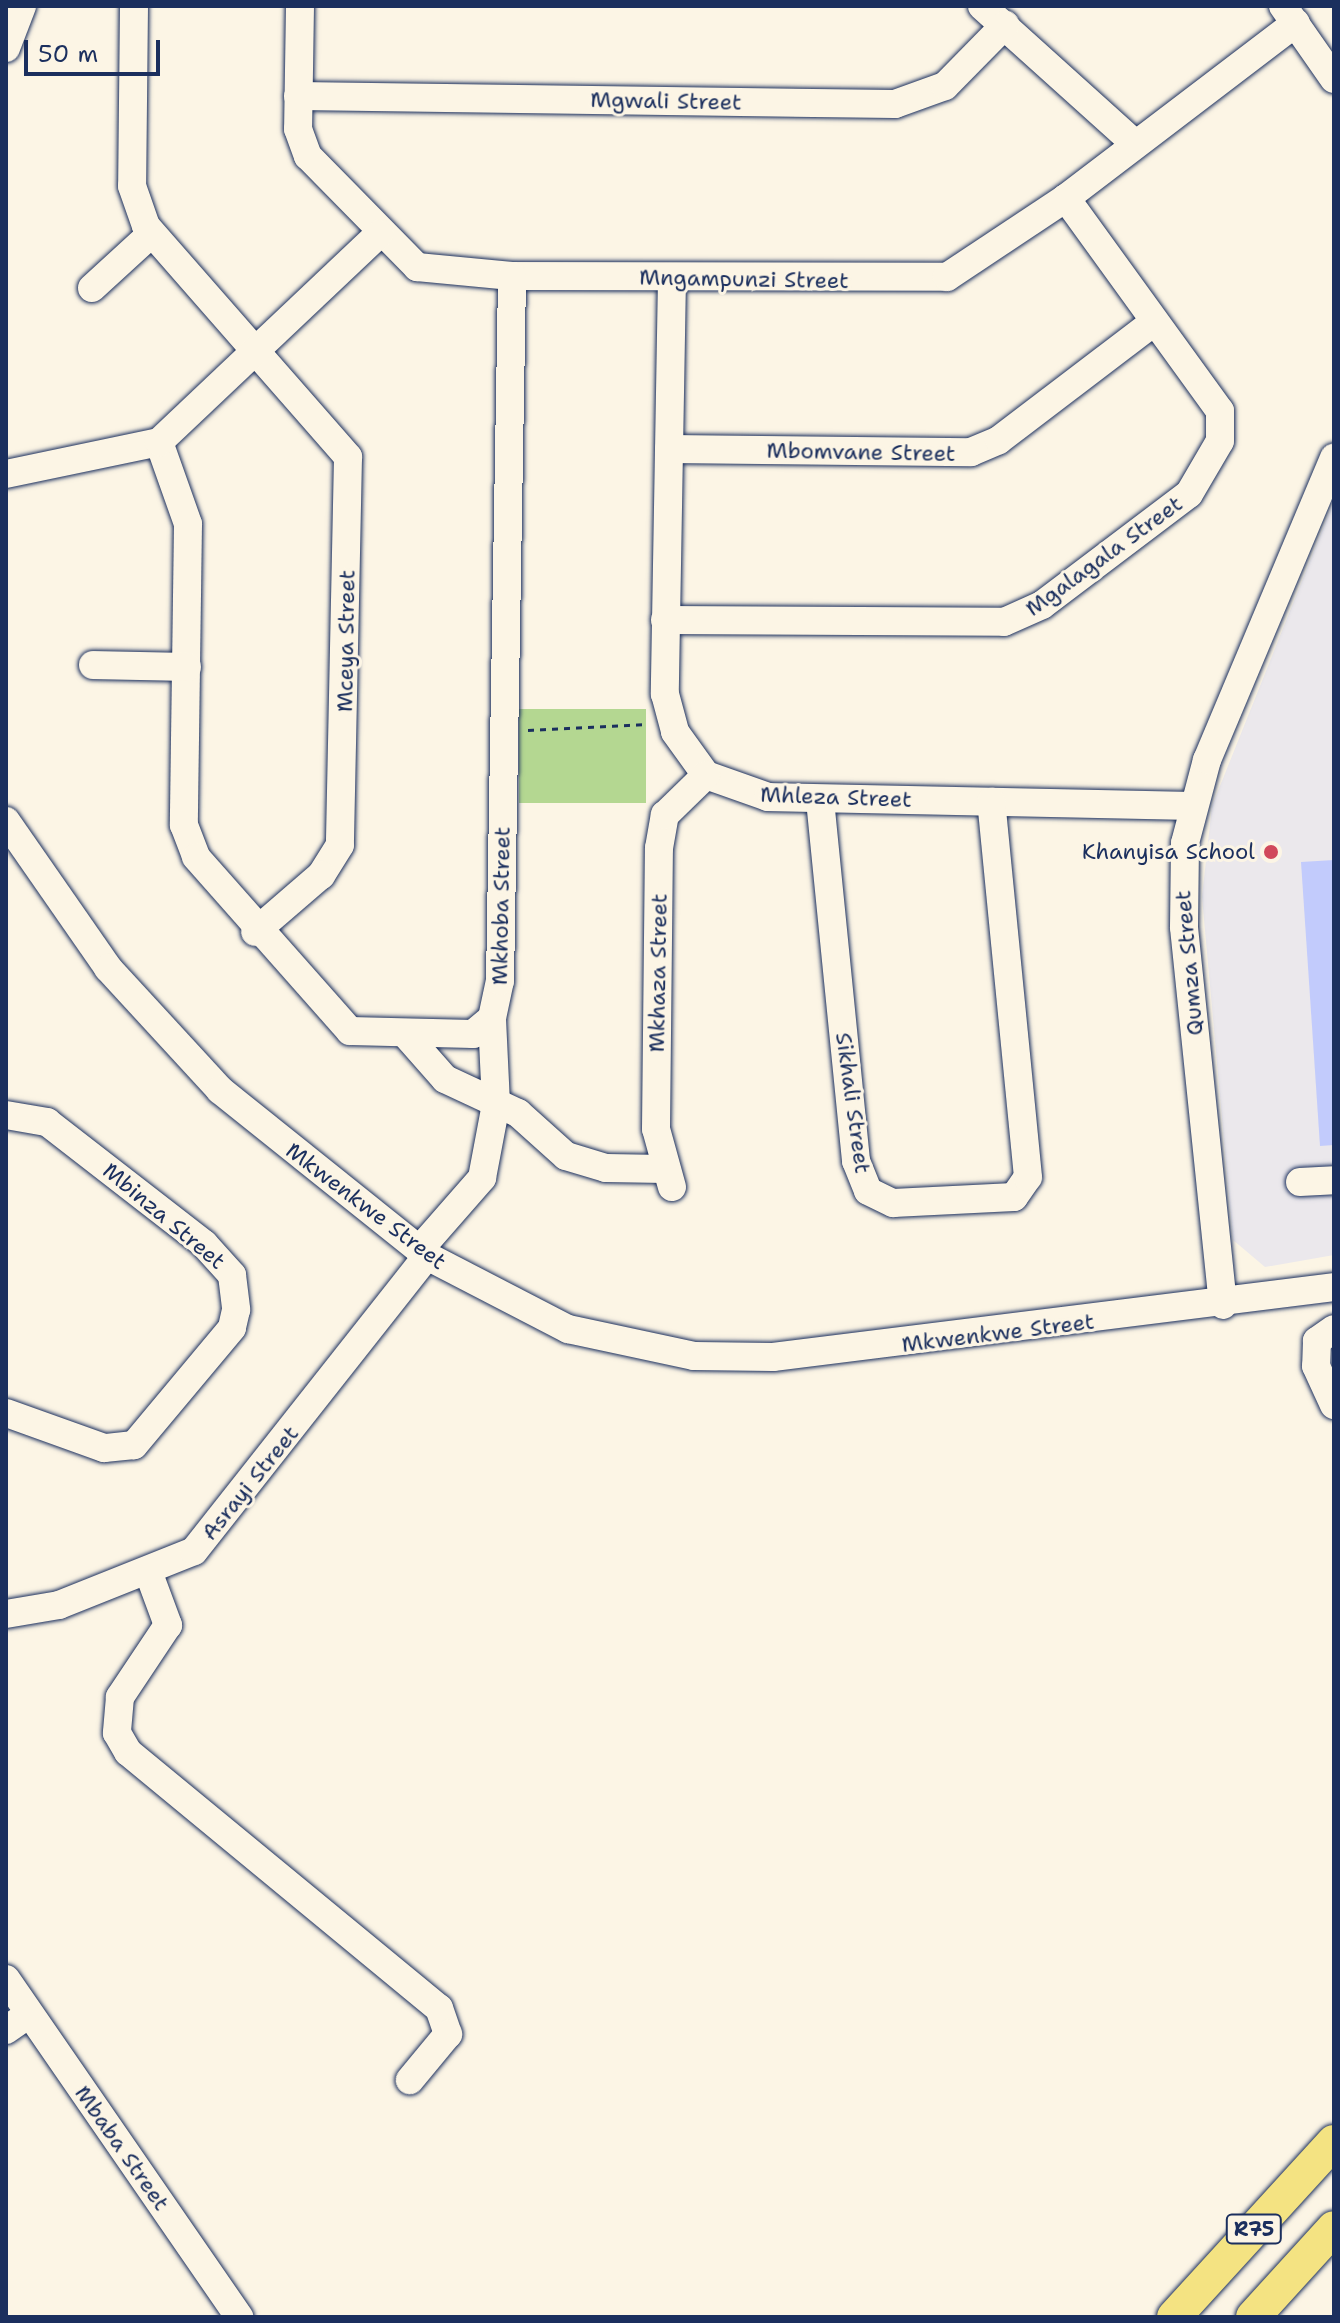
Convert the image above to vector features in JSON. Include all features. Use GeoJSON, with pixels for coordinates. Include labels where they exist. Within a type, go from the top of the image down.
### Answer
{"type":"FeatureCollection","features":[{"type":"Feature","properties":{"kind":"main road","name":"R75"},"geometry":{"type":"LineString","coordinates":[[1174,2317],[1334,2142]]}},
{"type":"Feature","properties":{"kind":"main road","name":"R75"},"geometry":{"type":"LineString","coordinates":[[1253,2317],[1334,2228]]}},
{"type":"Feature","properties":{"kind":"street"},"geometry":{"type":"LineString","coordinates":[[6,48],[22,6]]}},
{"type":"Feature","properties":{"kind":"street","name":"Mceya Street"},"geometry":{"type":"LineString","coordinates":[[134,6],[132,186],[151,234],[254,351],[336,436],[350,473],[340,845],[321,875],[255,932]]}},
{"type":"Feature","properties":{"kind":"street","name":"Mngampunzi Street"},"geometry":{"type":"LineString","coordinates":[[300,6],[298,129],[308,156],[379,234],[433,272],[672,278],[933,280],[960,272],[1066,198],[1290,14]]}},
{"type":"Feature","properties":{"kind":"street"},"geometry":{"type":"LineString","coordinates":[[982,6],[1133,142]]}},
{"type":"Feature","properties":{"kind":"street"},"geometry":{"type":"LineString","coordinates":[[1290,14],[1334,79]]}},
{"type":"Feature","properties":{"kind":"street","name":"Mgwali Street"},"geometry":{"type":"LineString","coordinates":[[298,96],[895,104],[945,86],[1005,25]]}},
{"type":"Feature","properties":{"kind":"street","name":"Mgalagala Street"},"geometry":{"type":"LineString","coordinates":[[665,620],[986,625],[1042,605],[1189,494],[1220,441],[1214,396],[1154,322],[1066,198]]}},
{"type":"Feature","properties":{"kind":"street"},"geometry":{"type":"LineString","coordinates":[[92,288],[151,234]]}},
{"type":"Feature","properties":{"kind":"street"},"geometry":{"type":"LineString","coordinates":[[6,474],[159,442],[379,234]]}},
{"type":"Feature","properties":{"kind":"street","name":"Mkhoba Street"},"geometry":{"type":"LineString","coordinates":[[159,442],[188,524],[188,843],[255,932],[338,1022],[366,1034],[408,1037],[473,1034],[492,1018],[500,981],[512,276]]}},
{"type":"Feature","properties":{"kind":"street"},"geometry":{"type":"LineString","coordinates":[[672,278],[665,620],[671,723],[706,775]]}},
{"type":"Feature","properties":{"kind":"street","name":"Mbomvane Street"},"geometry":{"type":"LineString","coordinates":[[669,449],[971,452],[999,440],[1154,322]]}},
{"type":"Feature","properties":{"kind":"street","name":"Qumza Street"},"geometry":{"type":"LineString","coordinates":[[1223,1305],[1182,898],[1191,806],[1334,458]]}},
{"type":"Feature","properties":{"kind":"street"},"geometry":{"type":"LineString","coordinates":[[93,665],[187,667]]}},
{"type":"Feature","properties":{"kind":"street","name":"Mhleza Street"},"geometry":{"type":"LineString","coordinates":[[706,775],[744,793],[820,800],[1191,806]]}},
{"type":"Feature","properties":{"kind":"street","name":"Mkhaza Street"},"geometry":{"type":"LineString","coordinates":[[496,1104],[518,1113],[566,1156],[606,1168],[668,1178],[656,1129],[660,831],[674,804],[706,775]]}},
{"type":"Feature","properties":{"kind":"street","name":"Sikhali Street"},"geometry":{"type":"LineString","coordinates":[[820,800],[856,1161],[868,1191],[893,1203],[1014,1197],[1028,1177],[991,802]]}},
{"type":"Feature","properties":{"kind":"street","name":"Mkwenkwe Street"},"geometry":{"type":"LineString","coordinates":[[6,821],[63,909],[155,1023],[220,1090],[423,1253],[568,1329],[694,1356],[855,1351],[1223,1305],[1334,1287]]}},
{"type":"Feature","properties":{"kind":"street","name":"Asrayi Street"},"geometry":{"type":"LineString","coordinates":[[6,1614],[59,1605],[148,1571],[208,1539],[423,1253],[474,1194],[496,1104],[492,1018]]}},
{"type":"Feature","properties":{"kind":"street"},"geometry":{"type":"LineString","coordinates":[[408,1037],[445,1079],[496,1104]]}},
{"type":"Feature","properties":{"kind":"street","name":"Mbinza Street"},"geometry":{"type":"LineString","coordinates":[[6,1115],[47,1122],[214,1253],[232,1275],[236,1310],[232,1328],[134,1445],[104,1448],[6,1413]]}},
{"type":"Feature","properties":{"kind":"street"},"geometry":{"type":"LineString","coordinates":[[1300,1182],[1334,1180]]}},
{"type":"Feature","properties":{"kind":"street"},"geometry":{"type":"LineString","coordinates":[[1334,1329],[1317,1341],[1316,1366],[1334,1405]]}},
{"type":"Feature","properties":{"kind":"street"},"geometry":{"type":"LineString","coordinates":[[148,1571],[168,1625],[120,1697],[117,1733],[128,1752],[439,2008],[448,2034],[410,2080]]}},
{"type":"Feature","properties":{"kind":"street","name":"Mbaba Street"},"geometry":{"type":"LineString","coordinates":[[6,1979],[239,2317]]}},
{"type":"Feature","properties":{"kind":"street"},"geometry":{"type":"LineString","coordinates":[[6,2030],[29,2014]]}},
{"type":"Feature","properties":{"kind":"path"},"geometry":{"type":"LineString","coordinates":[[504,731],[671,723]]}},
{"type":"Feature","properties":{"kind":"shaded area","name":"Khanyisa School"},"geometry":{"type":"Polygon","coordinates":[[[1334,501],[1334,1255],[1265,1267],[1233,1240],[1202,897],[1212,806],[1334,501]]]}},
{"type":"Feature","properties":{"kind":"green space"},"geometry":{"type":"Polygon","coordinates":[[[519,709],[646,709],[646,803],[519,803],[519,709]]]}},
{"type":"Feature","properties":{"kind":"building"},"geometry":{"type":"Polygon","coordinates":[[[1334,860],[1334,1145],[1320,1146],[1301,862],[1334,860]]]}},
{"type":"Feature","properties":{"kind":"place","name":"Khanyisa School"},"geometry":{"type":"Point","coordinates":[1271,852]}}]}
